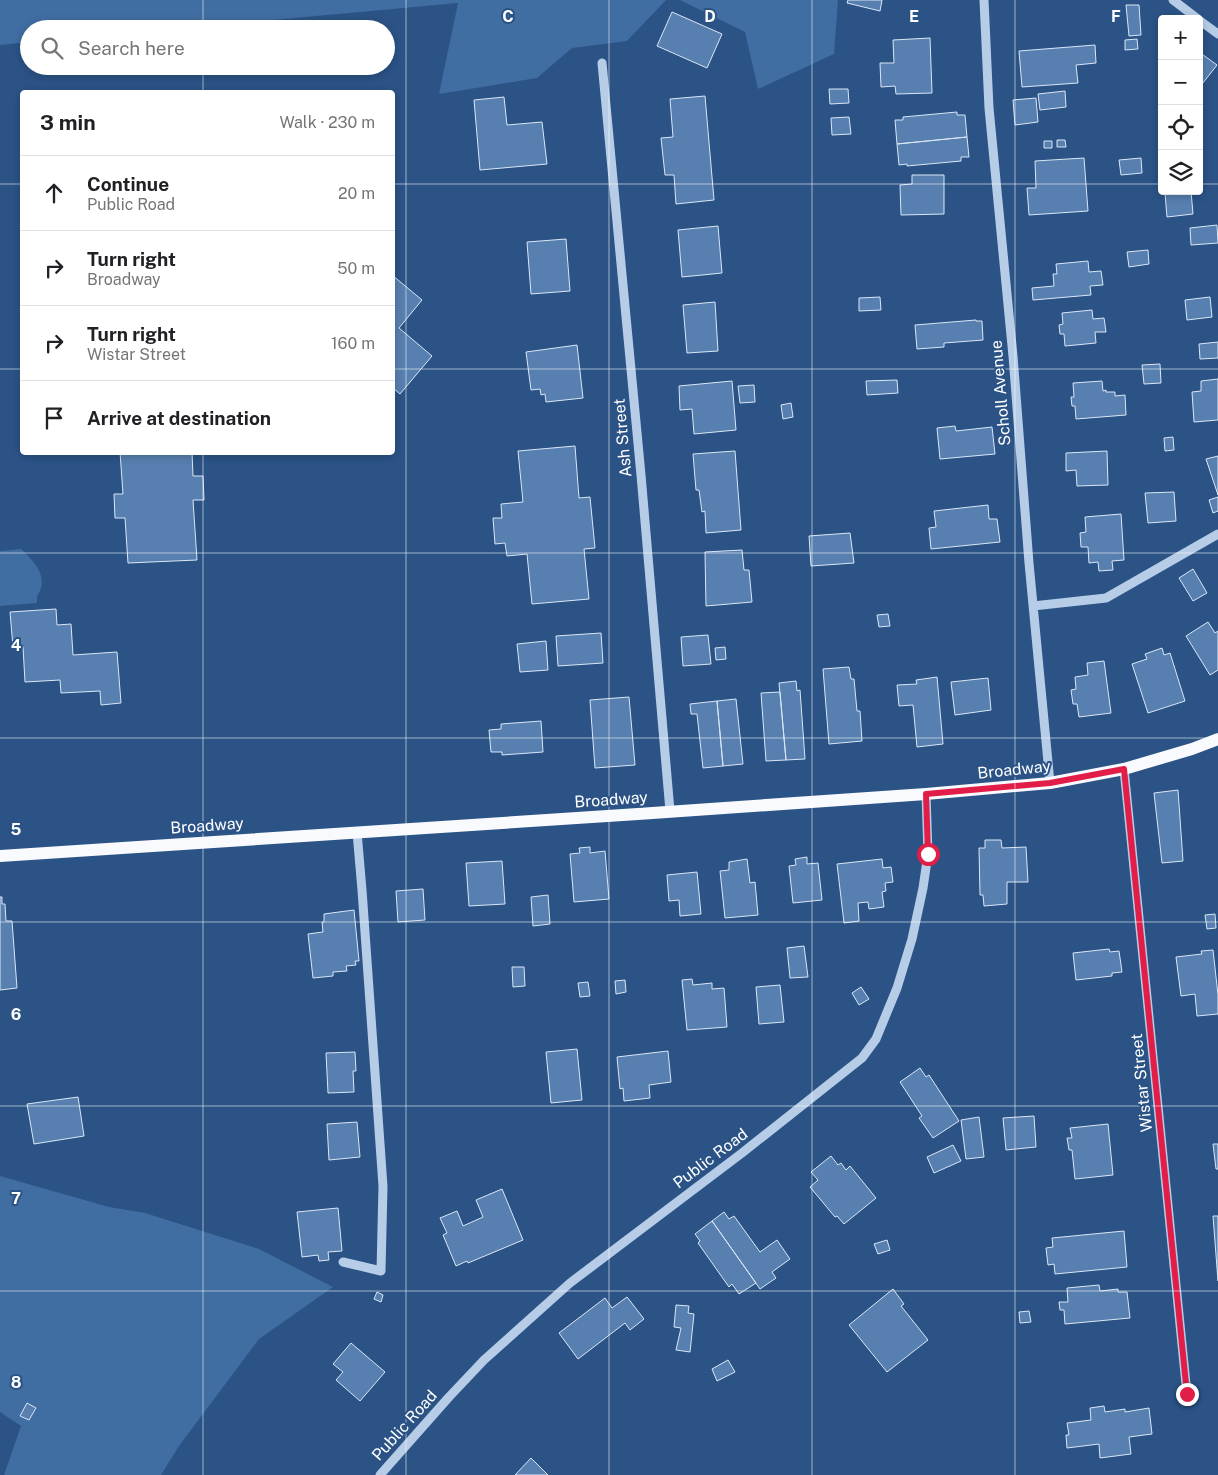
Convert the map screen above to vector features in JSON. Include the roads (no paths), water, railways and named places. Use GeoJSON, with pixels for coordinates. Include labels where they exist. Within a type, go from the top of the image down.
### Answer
{"type":"FeatureCollection","features":[{"type":"Feature","properties":{"kind":"main road","name":"Broadway"},"geometry":{"type":"LineString","coordinates":[[0,856],[670,812],[926,794],[1050,783],[1124,769],[1192,749],[1218,739]]}},
{"type":"Feature","properties":{"kind":"street","name":"Scholl Avenue"},"geometry":{"type":"LineString","coordinates":[[984,0],[989,108],[1050,783]]}},
{"type":"Feature","properties":{"kind":"street"},"geometry":{"type":"LineString","coordinates":[[1173,0],[1194,15]]}},
{"type":"Feature","properties":{"kind":"street"},"geometry":{"type":"LineString","coordinates":[[1203,22],[1218,34]]}},
{"type":"Feature","properties":{"kind":"street","name":"Ash Street"},"geometry":{"type":"LineString","coordinates":[[602,63],[670,812]]}},
{"type":"Feature","properties":{"kind":"street"},"geometry":{"type":"LineString","coordinates":[[1033,606],[1106,598],[1218,534]]}},
{"type":"Feature","properties":{"kind":"street","name":"Wistar Street"},"geometry":{"type":"LineString","coordinates":[[1124,769],[1187,1394]]}},
{"type":"Feature","properties":{"kind":"street","name":"Public Road"},"geometry":{"type":"LineString","coordinates":[[380,1475],[448,1397],[480,1365],[570,1283],[742,1153],[862,1058],[876,1039],[897,988],[912,939],[928,854],[926,794]]}},
{"type":"Feature","properties":{"kind":"street"},"geometry":{"type":"LineString","coordinates":[[343,1262],[381,1271],[383,1186],[357,832]]}}]}
